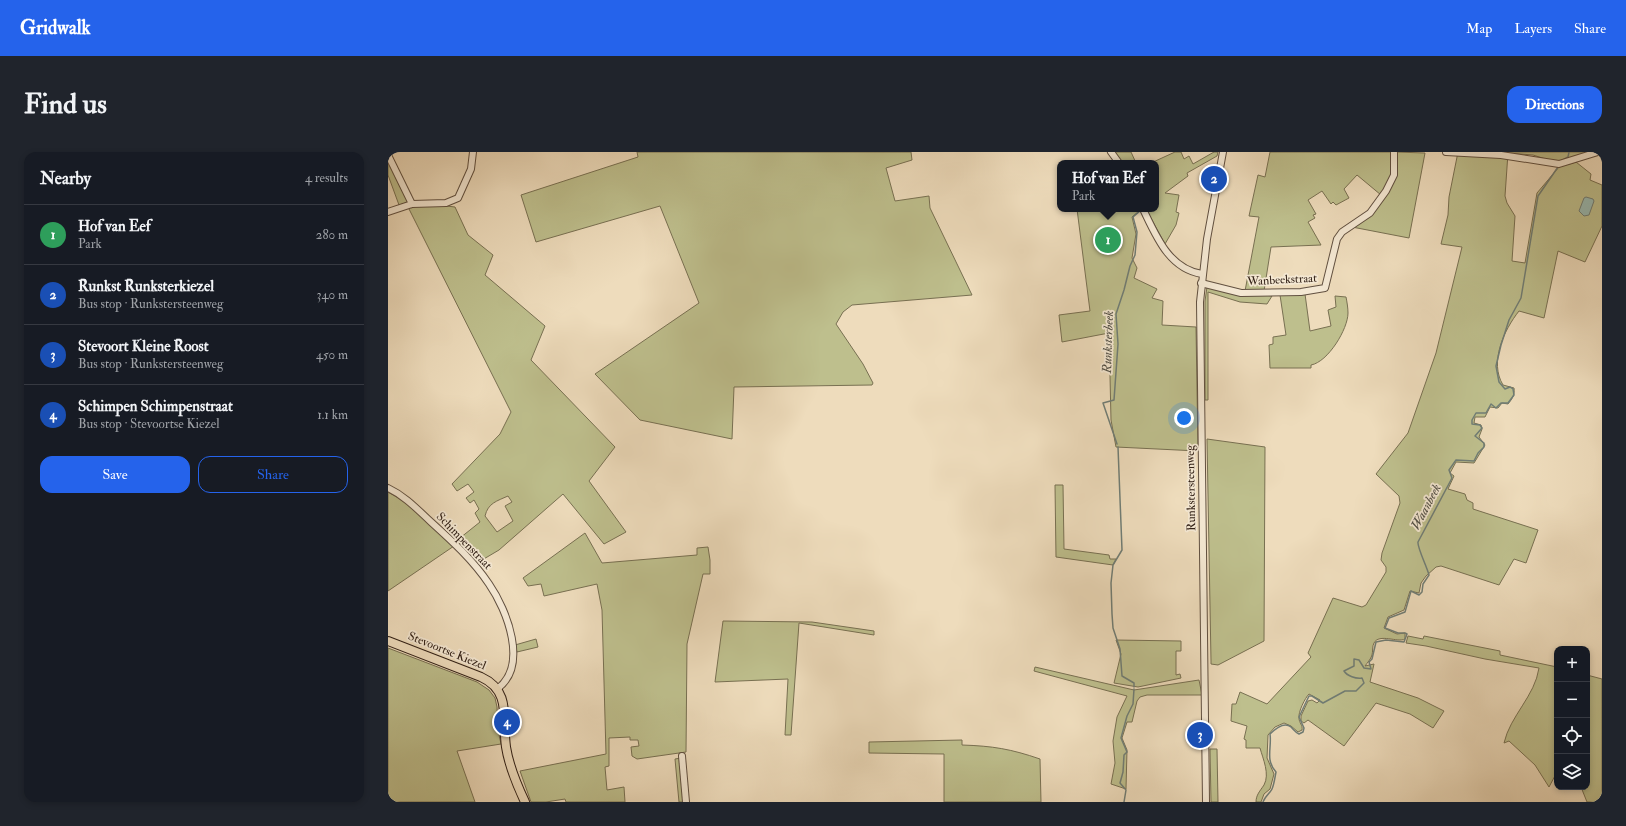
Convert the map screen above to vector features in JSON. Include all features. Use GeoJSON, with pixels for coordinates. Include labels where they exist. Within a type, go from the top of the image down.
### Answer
{"type":"FeatureCollection","features":[{"type":"Feature","properties":{"kind":"main road","name":"Stevoortse Kiezel"},"geometry":{"type":"LineString","coordinates":[[388,641],[481,677],[497,689]]}},
{"type":"Feature","properties":{"kind":"main road"},"geometry":{"type":"LineString","coordinates":[[497,689],[503,701],[508,757],[525,802]]}},
{"type":"Feature","properties":{"kind":"street"},"geometry":{"type":"LineString","coordinates":[[388,212],[412,204],[446,203],[458,198],[471,169],[473,152]]}},
{"type":"Feature","properties":{"kind":"street","name":"Runkstersteenweg"},"geometry":{"type":"LineString","coordinates":[[1206,802],[1200,336],[1201,283],[1223,152]]}},
{"type":"Feature","properties":{"kind":"street","name":"Wanbeekstraat"},"geometry":{"type":"LineString","coordinates":[[1201,283],[1241,293],[1301,292],[1325,288],[1337,239],[1342,232],[1370,213],[1386,192],[1394,175],[1395,152]]}},
{"type":"Feature","properties":{"kind":"street"},"geometry":{"type":"LineString","coordinates":[[1446,152],[1501,155],[1559,164],[1598,152]]}},
{"type":"Feature","properties":{"kind":"street"},"geometry":{"type":"LineString","coordinates":[[388,155],[412,204]]}},
{"type":"Feature","properties":{"kind":"street"},"geometry":{"type":"LineString","coordinates":[[1145,212],[1163,247],[1172,259],[1185,269],[1202,274]]}},
{"type":"Feature","properties":{"kind":"street","name":"Schimpenstraat"},"geometry":{"type":"LineString","coordinates":[[388,488],[402,495],[468,556],[497,597],[512,637],[515,656],[507,679],[497,689]]}},
{"type":"Feature","properties":{"kind":"street"},"geometry":{"type":"LineString","coordinates":[[682,756],[686,802]]}},
{"type":"Feature","properties":{"kind":"green space"},"geometry":{"type":"Polygon","coordinates":[[[637,152],[911,152],[912,160],[886,168],[895,201],[929,196],[930,208],[972,295],[852,305],[843,312],[836,324],[863,364],[873,383],[872,385],[734,387],[732,439],[640,420],[595,374],[699,303],[660,206],[536,242],[521,195],[638,157],[637,152]]]}},
{"type":"Feature","properties":{"kind":"green space"},"geometry":{"type":"Polygon","coordinates":[[[1114,152],[1131,152],[1135,160],[1119,160],[1114,152]]]}},
{"type":"Feature","properties":{"kind":"green space"},"geometry":{"type":"Polygon","coordinates":[[[1175,152],[1181,152],[1184,159],[1189,156],[1193,164],[1214,152],[1218,152],[1217,156],[1187,173],[1188,176],[1165,193],[1179,195],[1176,212],[1179,213],[1176,225],[1165,244],[1148,212],[1159,212],[1159,160],[1158,160],[1175,152]]]}},
{"type":"Feature","properties":{"kind":"green space"},"geometry":{"type":"Polygon","coordinates":[[[1270,152],[1393,152],[1391,178],[1381,195],[1357,175],[1344,189],[1349,198],[1336,205],[1333,202],[1331,204],[1322,191],[1308,200],[1316,214],[1313,215],[1315,218],[1308,222],[1321,245],[1271,247],[1264,291],[1245,291],[1259,217],[1249,216],[1258,175],[1265,177],[1270,152]]]}},
{"type":"Feature","properties":{"kind":"green space"},"geometry":{"type":"Polygon","coordinates":[[[1396,152],[1425,153],[1409,238],[1352,227],[1378,203],[1391,186],[1396,165],[1396,152]]]}},
{"type":"Feature","properties":{"kind":"green space"},"geometry":{"type":"Polygon","coordinates":[[[1458,152],[1592,152],[1558,163],[1533,155],[1508,153],[1505,196],[1507,203],[1515,216],[1512,261],[1525,263],[1537,193],[1559,167],[1576,162],[1591,174],[1590,180],[1602,185],[1602,226],[1585,262],[1558,251],[1544,318],[1519,311],[1513,319],[1500,346],[1497,366],[1503,385],[1514,388],[1513,397],[1508,404],[1502,403],[1498,408],[1490,407],[1485,417],[1475,417],[1474,423],[1481,425],[1482,429],[1479,437],[1485,445],[1474,463],[1456,462],[1450,473],[1454,476],[1448,489],[1465,494],[1467,500],[1473,503],[1473,509],[1538,530],[1526,563],[1514,559],[1499,585],[1441,566],[1436,567],[1421,583],[1419,593],[1410,591],[1404,610],[1388,617],[1384,628],[1397,634],[1405,633],[1405,639],[1398,640],[1384,638],[1376,640],[1374,643],[1372,654],[1365,666],[1374,664],[1370,682],[1418,698],[1444,711],[1433,728],[1410,714],[1376,703],[1344,746],[1308,720],[1304,723],[1301,721],[1301,716],[1308,701],[1312,700],[1317,703],[1320,700],[1309,694],[1299,715],[1302,730],[1298,732],[1291,726],[1284,723],[1275,727],[1268,735],[1267,758],[1274,774],[1270,789],[1264,794],[1261,802],[1256,802],[1257,795],[1266,781],[1265,766],[1260,748],[1246,748],[1246,740],[1244,739],[1247,726],[1231,721],[1232,704],[1236,704],[1240,692],[1267,704],[1311,657],[1308,653],[1333,598],[1362,607],[1366,605],[1386,572],[1386,567],[1381,560],[1382,553],[1400,503],[1399,496],[1376,474],[1408,433],[1436,353],[1462,247],[1441,244],[1448,215],[1449,197],[1458,152]]]}},
{"type":"Feature","properties":{"kind":"green space"},"geometry":{"type":"Polygon","coordinates":[[[388,159],[409,202],[399,205],[388,175],[388,159]]]}},
{"type":"Feature","properties":{"kind":"green space"},"geometry":{"type":"Polygon","coordinates":[[[439,205],[455,207],[468,235],[493,255],[485,275],[545,326],[531,360],[615,447],[589,481],[626,532],[604,544],[563,494],[499,550],[477,563],[455,542],[480,522],[475,513],[479,509],[474,500],[470,503],[466,498],[474,492],[468,484],[457,491],[452,484],[500,434],[511,412],[408,207],[439,205]],[[508,496],[491,505],[486,512],[485,516],[497,532],[513,521],[505,506],[512,502],[508,496]]]}},
{"type":"Feature","properties":{"kind":"green space"},"geometry":{"type":"Polygon","coordinates":[[[1077,212],[1138,212],[1132,217],[1136,234],[1132,258],[1137,268],[1134,278],[1157,289],[1152,298],[1163,301],[1162,325],[1196,327],[1198,451],[1116,447],[1111,420],[1109,333],[1062,342],[1059,315],[1090,311],[1077,212]]]}},
{"type":"Feature","properties":{"kind":"green space"},"geometry":{"type":"Polygon","coordinates":[[[1207,287],[1272,296],[1267,304],[1240,302],[1208,292],[1208,400],[1205,400],[1205,301],[1207,287]]]}},
{"type":"Feature","properties":{"kind":"green space"},"geometry":{"type":"Polygon","coordinates":[[[1305,294],[1310,331],[1331,326],[1328,310],[1336,307],[1335,296],[1346,297],[1348,311],[1347,320],[1341,336],[1324,358],[1311,365],[1311,368],[1270,368],[1269,345],[1273,344],[1273,337],[1286,335],[1280,295],[1305,294]]]}},
{"type":"Feature","properties":{"kind":"green space"},"geometry":{"type":"Polygon","coordinates":[[[1207,439],[1265,447],[1264,641],[1218,665],[1211,664],[1207,439]]]}},
{"type":"Feature","properties":{"kind":"green space"},"geometry":{"type":"Polygon","coordinates":[[[1055,485],[1063,485],[1064,549],[1109,555],[1110,559],[1116,559],[1113,565],[1056,557],[1055,485]]]}},
{"type":"Feature","properties":{"kind":"green space"},"geometry":{"type":"Polygon","coordinates":[[[388,492],[404,501],[454,546],[388,591],[388,492]]]}},
{"type":"Feature","properties":{"kind":"green space"},"geometry":{"type":"Polygon","coordinates":[[[585,533],[602,563],[697,555],[697,548],[708,547],[710,574],[703,574],[687,644],[686,752],[637,759],[632,756],[631,747],[639,746],[638,740],[630,740],[630,737],[609,738],[609,766],[605,767],[607,790],[624,787],[625,802],[566,802],[565,799],[546,802],[531,802],[520,771],[606,754],[602,610],[597,584],[544,596],[541,584],[528,586],[523,578],[585,533]]]}},
{"type":"Feature","properties":{"kind":"green space"},"geometry":{"type":"Polygon","coordinates":[[[723,621],[812,622],[874,631],[874,635],[799,623],[791,735],[785,735],[788,679],[715,682],[723,621]]]}},
{"type":"Feature","properties":{"kind":"green space"},"geometry":{"type":"Polygon","coordinates":[[[1408,636],[1423,639],[1424,636],[1500,651],[1500,655],[1554,666],[1554,778],[1549,787],[1535,765],[1509,741],[1504,743],[1511,724],[1533,688],[1539,668],[1406,643],[1408,636]]]}},
{"type":"Feature","properties":{"kind":"green space"},"geometry":{"type":"Polygon","coordinates":[[[536,639],[538,647],[517,652],[515,645],[536,639]]]}},
{"type":"Feature","properties":{"kind":"green space"},"geometry":{"type":"Polygon","coordinates":[[[1116,640],[1181,641],[1181,651],[1176,651],[1176,675],[1180,674],[1181,678],[1138,687],[1114,683],[1121,654],[1116,640]]]}},
{"type":"Feature","properties":{"kind":"green space"},"geometry":{"type":"Polygon","coordinates":[[[388,648],[477,682],[489,690],[495,698],[501,744],[457,751],[475,802],[388,802],[388,648]]]}},
{"type":"Feature","properties":{"kind":"green space"},"geometry":{"type":"Polygon","coordinates":[[[1035,667],[1134,690],[1199,680],[1202,695],[1147,695],[1140,697],[1137,701],[1132,722],[1127,722],[1122,738],[1127,750],[1126,789],[1111,784],[1115,763],[1113,741],[1117,717],[1127,696],[1034,671],[1035,667]]]}},
{"type":"Feature","properties":{"kind":"green space"},"geometry":{"type":"Polygon","coordinates":[[[1590,676],[1602,679],[1602,802],[1587,802],[1582,790],[1590,790],[1590,676]]]}},
{"type":"Feature","properties":{"kind":"green space"},"geometry":{"type":"Polygon","coordinates":[[[962,740],[962,745],[1002,749],[1040,759],[1041,802],[944,802],[944,754],[869,753],[869,742],[962,740]]]}},
{"type":"Feature","properties":{"kind":"green space"},"geometry":{"type":"Polygon","coordinates":[[[1210,749],[1217,749],[1218,802],[1211,802],[1210,749]]]}},
{"type":"Feature","properties":{"kind":"green space"},"geometry":{"type":"Polygon","coordinates":[[[681,758],[684,802],[679,802],[675,759],[681,758]]]}},
{"type":"Feature","properties":{"kind":"water"},"geometry":{"type":"Polygon","coordinates":[[[1586,197],[1593,199],[1594,201],[1589,215],[1584,216],[1579,211],[1584,198],[1586,197]]]}},
{"type":"Feature","properties":{"kind":"waterway","name":"Waanbeek"},"geometry":{"type":"LineString","coordinates":[[1561,161],[1568,157],[1569,152]]}},
{"type":"Feature","properties":{"kind":"waterway","name":"Waanbeek"},"geometry":{"type":"LineString","coordinates":[[1263,802],[1272,789],[1276,772],[1270,758],[1270,734],[1283,725],[1288,725],[1299,734],[1303,732],[1304,728],[1299,717],[1309,696],[1312,696],[1323,703],[1345,691],[1356,691],[1364,683],[1362,678],[1352,677],[1344,671],[1354,666],[1354,659],[1359,660],[1364,668],[1371,669],[1369,662],[1372,659],[1376,642],[1386,640],[1404,642],[1407,634],[1398,633],[1385,628],[1389,618],[1405,612],[1411,591],[1419,595],[1422,592],[1423,584],[1429,575],[1418,542],[1452,478],[1449,470],[1456,460],[1474,461],[1478,453],[1484,447],[1484,443],[1475,436],[1482,428],[1480,425],[1472,424],[1472,420],[1476,413],[1486,413],[1491,404],[1496,408],[1501,403],[1508,403],[1514,395],[1513,389],[1510,387],[1505,389],[1499,382],[1496,366],[1509,320],[1521,298],[1538,196],[1558,167]]}},
{"type":"Feature","properties":{"kind":"waterway","name":"Runksterbeek"},"geometry":{"type":"LineString","coordinates":[[1117,444],[1103,403],[1114,400],[1118,344],[1116,314],[1130,266],[1135,255],[1137,232],[1133,217],[1139,212]]}},
{"type":"Feature","properties":{"kind":"waterway","name":"Runksterbeek"},"geometry":{"type":"LineString","coordinates":[[1118,447],[1122,550],[1113,565],[1111,583],[1112,614],[1113,628],[1120,649],[1122,676],[1134,683],[1134,687]]}},
{"type":"Feature","properties":{"kind":"waterway","name":"Runksterbeek"},"geometry":{"type":"LineString","coordinates":[[1124,802],[1126,790],[1120,783],[1123,772],[1124,755],[1127,752],[1121,738],[1127,716],[1133,704],[1134,689]]}},
{"type":"Feature","properties":{"kind":"place","name":"Runkst Runksterkiezel"},"geometry":{"type":"Point","coordinates":[1214,179]}},
{"type":"Feature","properties":{"kind":"place","name":"Hof van Eef"},"geometry":{"type":"Point","coordinates":[1108,240]}},
{"type":"Feature","properties":{"kind":"place","name":"Schimpen Schimpenstraat"},"geometry":{"type":"Point","coordinates":[507,722]}},
{"type":"Feature","properties":{"kind":"place","name":"Stevoort Kleine Roost"},"geometry":{"type":"Point","coordinates":[1200,735]}}]}
